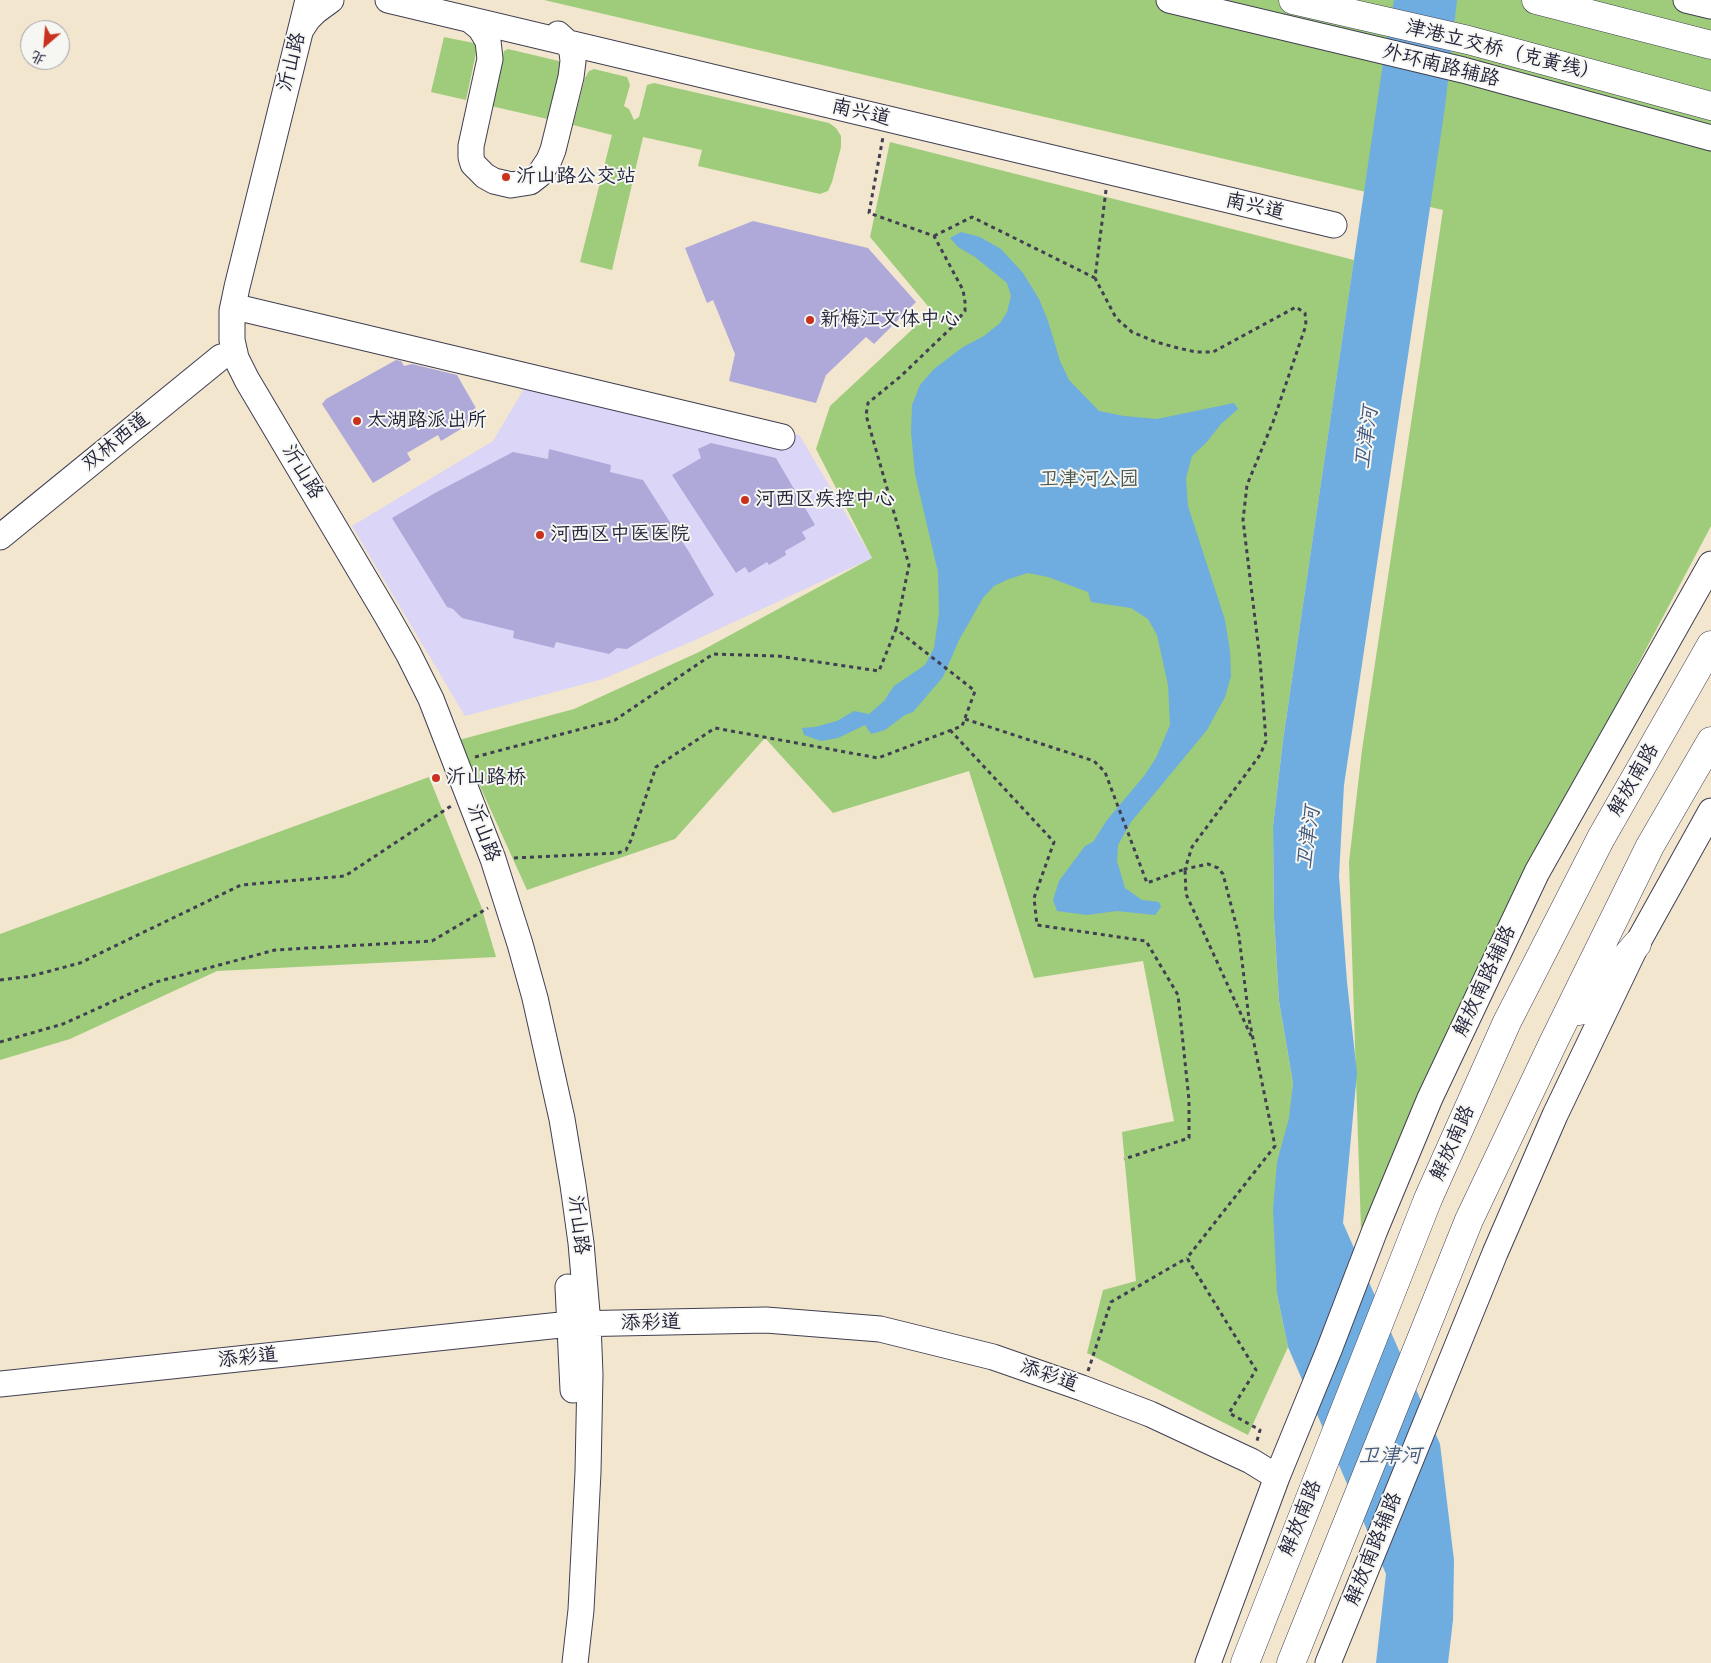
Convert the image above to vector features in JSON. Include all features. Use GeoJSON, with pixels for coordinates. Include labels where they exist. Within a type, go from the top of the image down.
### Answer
{"type":"FeatureCollection","features":[{"type":"Feature","properties":{"kind":"highway","name":"津港立交桥（克黄线）"},"geometry":{"type":"LineString","coordinates":[[1293,0],[1468,40],[1711,106]]}},
{"type":"Feature","properties":{"kind":"highway"},"geometry":{"type":"LineString","coordinates":[[1536,0],[1711,45]]}},
{"type":"Feature","properties":{"kind":"highway","name":"解放南路"},"geometry":{"type":"LineString","coordinates":[[1244,1663],[1428,1198],[1507,1022],[1588,865],[1711,645]]}},
{"type":"Feature","properties":{"kind":"highway"},"geometry":{"type":"LineString","coordinates":[[1291,1663],[1469,1220],[1650,846],[1711,741]]}},
{"type":"Feature","properties":{"kind":"highway"},"geometry":{"type":"LineString","coordinates":[[1554,1041],[1637,944]]}},
{"type":"Feature","properties":{"kind":"street","name":"沂山路"},"geometry":{"type":"LineString","coordinates":[[292,0],[292,32],[232,311],[227,348],[228,376],[364,601],[420,716],[493,906],[524,1013],[550,1150],[579,1324],[590,1374],[584,1567],[575,1663]]}},
{"type":"Feature","properties":{"kind":"street"},"geometry":{"type":"LineString","coordinates":[[292,32],[301,0]]}},
{"type":"Feature","properties":{"kind":"street","name":"沂山路"},"geometry":{"type":"LineString","coordinates":[[292,32],[308,0]]}},
{"type":"Feature","properties":{"kind":"street"},"geometry":{"type":"LineString","coordinates":[[292,32],[324,3],[331,0]]}},
{"type":"Feature","properties":{"kind":"street","name":"南兴道"},"geometry":{"type":"LineString","coordinates":[[388,0],[1108,172],[1337,217],[454,0]]}},
{"type":"Feature","properties":{"kind":"street","name":"外环南路辅路"},"geometry":{"type":"LineString","coordinates":[[1170,0],[1463,70],[1711,138]]}},
{"type":"Feature","properties":{"kind":"street"},"geometry":{"type":"LineString","coordinates":[[1686,0],[1711,6]]}},
{"type":"Feature","properties":{"kind":"street"},"geometry":{"type":"LineString","coordinates":[[470,20],[480,28],[488,41],[490,59],[472,141],[471,157],[473,164],[478,171],[494,181],[521,185],[530,182],[539,175],[549,160],[572,69],[572,52],[568,43],[550,28],[533,19]]}},
{"type":"Feature","properties":{"kind":"street"},"geometry":{"type":"LineString","coordinates":[[240,308],[782,437]]}},
{"type":"Feature","properties":{"kind":"street","name":"沂山路"},"geometry":{"type":"LineString","coordinates":[[227,348],[408,653],[431,699],[493,859],[525,962],[562,1119],[581,1243],[573,1485],[566,1610],[560,1663]]}},
{"type":"Feature","properties":{"kind":"street","name":"双林西道"},"geometry":{"type":"LineString","coordinates":[[0,518],[227,348]]}},
{"type":"Feature","properties":{"kind":"street","name":"双林西道"},"geometry":{"type":"LineString","coordinates":[[0,537],[227,348]]}},
{"type":"Feature","properties":{"kind":"street","name":"解放南路辅路"},"geometry":{"type":"LineString","coordinates":[[1301,1419],[1375,1230],[1430,1098],[1537,872],[1711,564]]}},
{"type":"Feature","properties":{"kind":"street","name":"解放南路辅路"},"geometry":{"type":"LineString","coordinates":[[1328,1663],[1495,1253],[1555,1115],[1637,944],[1711,811]]}},
{"type":"Feature","properties":{"kind":"street","name":"添彩道"},"geometry":{"type":"LineString","coordinates":[[0,1384],[579,1324],[766,1320],[880,1329],[993,1356],[1150,1414],[1251,1462],[1277,1478]]}},
{"type":"Feature","properties":{"kind":"street","name":"解放南路"},"geometry":{"type":"LineString","coordinates":[[1277,1478],[1301,1419]]}},
{"type":"Feature","properties":{"kind":"street"},"geometry":{"type":"LineString","coordinates":[[1208,1663],[1277,1478]]}},
{"type":"Feature","properties":{"kind":"path"},"geometry":{"type":"LineString","coordinates":[[457,762],[615,720],[713,654],[778,656],[879,671],[896,629],[909,565],[866,415],[868,403],[901,376],[951,328],[965,311],[963,290],[934,236],[869,213],[886,119]]}},
{"type":"Feature","properties":{"kind":"path"},"geometry":{"type":"LineString","coordinates":[[1108,172],[1095,278],[1116,318],[1132,332],[1156,342],[1196,352],[1213,352],[1296,307],[1305,313],[1306,325],[1273,422],[1247,485],[1243,520],[1260,660],[1266,741],[1260,755],[1192,847],[1185,869],[1186,894],[1253,1041]]}},
{"type":"Feature","properties":{"kind":"path"},"geometry":{"type":"LineString","coordinates":[[934,236],[972,217],[1095,278]]}},
{"type":"Feature","properties":{"kind":"path"},"geometry":{"type":"LineString","coordinates":[[493,859],[618,853],[626,850],[656,766],[715,728],[878,758],[962,726],[975,691],[896,629]]}},
{"type":"Feature","properties":{"kind":"path"},"geometry":{"type":"LineString","coordinates":[[965,719],[1094,761],[1105,772],[1148,883],[1185,869],[1208,864],[1218,868],[1223,874],[1239,936],[1249,1019],[1275,1146],[1187,1258],[1111,1302],[1082,1388]]}},
{"type":"Feature","properties":{"kind":"path"},"geometry":{"type":"LineString","coordinates":[[950,730],[1054,842],[1034,898],[1038,925],[1146,941],[1178,995],[1189,1100],[1189,1138],[1124,1158]]}},
{"type":"Feature","properties":{"kind":"path"},"geometry":{"type":"LineString","coordinates":[[0,980],[31,976],[80,963],[241,885],[345,876],[455,803]]}},
{"type":"Feature","properties":{"kind":"path"},"geometry":{"type":"LineString","coordinates":[[0,1042],[63,1024],[156,982],[275,950],[432,941],[493,906]]}},
{"type":"Feature","properties":{"kind":"path"},"geometry":{"type":"LineString","coordinates":[[1187,1258],[1256,1370],[1229,1413],[1260,1430],[1251,1462]]}},
{"type":"Feature","properties":{"kind":"shaded area"},"geometry":{"type":"Polygon","coordinates":[[[525,387],[789,431],[800,436],[872,558],[693,641],[603,679],[465,716],[352,526],[493,441],[525,387]]]}},
{"type":"Feature","properties":{"kind":"green space"},"geometry":{"type":"Polygon","coordinates":[[[544,0],[1711,0],[1711,526],[1490,944],[1361,1230],[1349,862],[1362,750],[1443,210],[544,0]]]}},
{"type":"Feature","properties":{"kind":"green space"},"geometry":{"type":"Polygon","coordinates":[[[444,37],[474,43],[476,47],[466,100],[431,92],[444,37]]]}},
{"type":"Feature","properties":{"kind":"green space"},"geometry":{"type":"Polygon","coordinates":[[[508,49],[563,62],[552,120],[491,106],[504,51],[508,49]]]}},
{"type":"Feature","properties":{"kind":"green space"},"geometry":{"type":"Polygon","coordinates":[[[594,69],[627,77],[630,85],[624,106],[629,109],[634,120],[639,117],[647,85],[654,83],[829,123],[836,128],[841,136],[841,147],[828,191],[820,194],[698,166],[702,150],[643,137],[612,270],[580,262],[612,135],[573,125],[585,78],[589,71],[594,69]]]}},
{"type":"Feature","properties":{"kind":"green space","name":"卫津河公园"},"geometry":{"type":"Polygon","coordinates":[[[890,142],[1354,260],[1283,740],[1273,826],[1274,917],[1279,1001],[1293,1083],[1277,1294],[1288,1347],[1248,1435],[1087,1353],[1103,1290],[1136,1281],[1122,1132],[1174,1121],[1143,961],[1034,978],[969,771],[833,813],[765,738],[675,839],[527,890],[459,740],[574,709],[699,652],[872,558],[816,449],[830,406],[932,311],[870,237],[890,142]]]}},
{"type":"Feature","properties":{"kind":"green space"},"geometry":{"type":"Polygon","coordinates":[[[429,777],[481,906],[496,957],[217,971],[70,1039],[0,1060],[0,934],[429,777]]]}},
{"type":"Feature","properties":{"kind":"water","name":"卫津河"},"geometry":{"type":"Polygon","coordinates":[[[1394,0],[1457,0],[1445,107],[1344,785],[1339,876],[1347,982],[1357,1073],[1343,1223],[1440,1444],[1454,1560],[1453,1620],[1448,1663],[1376,1663],[1386,1574],[1288,1347],[1277,1294],[1273,1210],[1277,1162],[1289,1118],[1293,1083],[1279,1001],[1274,917],[1273,826],[1283,740],[1383,63],[1394,0]]]}},
{"type":"Feature","properties":{"kind":"water"},"geometry":{"type":"Polygon","coordinates":[[[961,232],[980,237],[1001,249],[1023,273],[1039,299],[1060,361],[1069,380],[1099,411],[1124,416],[1157,419],[1234,403],[1238,409],[1221,424],[1206,443],[1192,456],[1186,478],[1188,506],[1225,620],[1230,651],[1231,676],[1225,697],[1207,730],[1131,822],[1118,845],[1117,861],[1125,888],[1142,900],[1159,902],[1161,907],[1155,915],[1117,911],[1087,915],[1057,911],[1053,900],[1059,881],[1085,846],[1093,842],[1107,820],[1144,776],[1156,758],[1170,725],[1168,685],[1157,635],[1148,619],[1131,608],[1091,602],[1088,592],[1048,577],[1028,573],[1009,579],[994,586],[983,598],[959,640],[943,677],[913,712],[905,715],[885,730],[871,734],[865,725],[838,738],[821,741],[804,735],[802,728],[815,727],[837,721],[854,711],[869,714],[884,701],[894,686],[925,665],[934,648],[939,613],[938,572],[915,474],[911,432],[912,405],[920,385],[934,369],[963,347],[984,336],[1000,323],[1007,312],[1011,296],[1007,283],[975,257],[958,247],[950,238],[961,232]]]}},
{"type":"Feature","properties":{"kind":"building","name":"新梅江文体中心"},"geometry":{"type":"Polygon","coordinates":[[[753,221],[868,248],[916,302],[874,344],[866,337],[826,375],[816,403],[729,381],[735,354],[713,300],[707,303],[685,248],[753,221]]]}},
{"type":"Feature","properties":{"kind":"building","name":"太湖路派出所"},"geometry":{"type":"Polygon","coordinates":[[[396,360],[401,361],[404,366],[412,364],[457,375],[481,417],[441,441],[438,435],[407,453],[411,460],[373,483],[322,404],[326,399],[396,360]]]}},
{"type":"Feature","properties":{"kind":"building","name":"河西区疾控中心"},"geometry":{"type":"Polygon","coordinates":[[[711,443],[776,458],[815,525],[802,532],[806,539],[785,551],[786,555],[769,565],[767,562],[749,573],[745,567],[736,573],[672,475],[701,458],[698,449],[711,443]]]}},
{"type":"Feature","properties":{"kind":"building","name":"河西区中医医院"},"geometry":{"type":"Polygon","coordinates":[[[549,449],[611,465],[610,472],[643,480],[714,595],[627,649],[617,648],[609,654],[556,642],[554,648],[513,638],[514,631],[462,618],[453,609],[447,607],[392,518],[513,452],[548,459],[549,449]]]}},
{"type":"Feature","properties":{"kind":"place","name":"沂山路公交站"},"geometry":{"type":"Point","coordinates":[506,177]}},
{"type":"Feature","properties":{"kind":"place","name":"新梅江文体中心"},"geometry":{"type":"Point","coordinates":[810,320]}},
{"type":"Feature","properties":{"kind":"place","name":"太湖路派出所"},"geometry":{"type":"Point","coordinates":[357,421]}},
{"type":"Feature","properties":{"kind":"place","name":"河西区疾控中心"},"geometry":{"type":"Point","coordinates":[745,500]}},
{"type":"Feature","properties":{"kind":"place","name":"河西区中医医院"},"geometry":{"type":"Point","coordinates":[540,535]}},
{"type":"Feature","properties":{"kind":"place","name":"沂山路桥"},"geometry":{"type":"Point","coordinates":[436,778]}}]}
